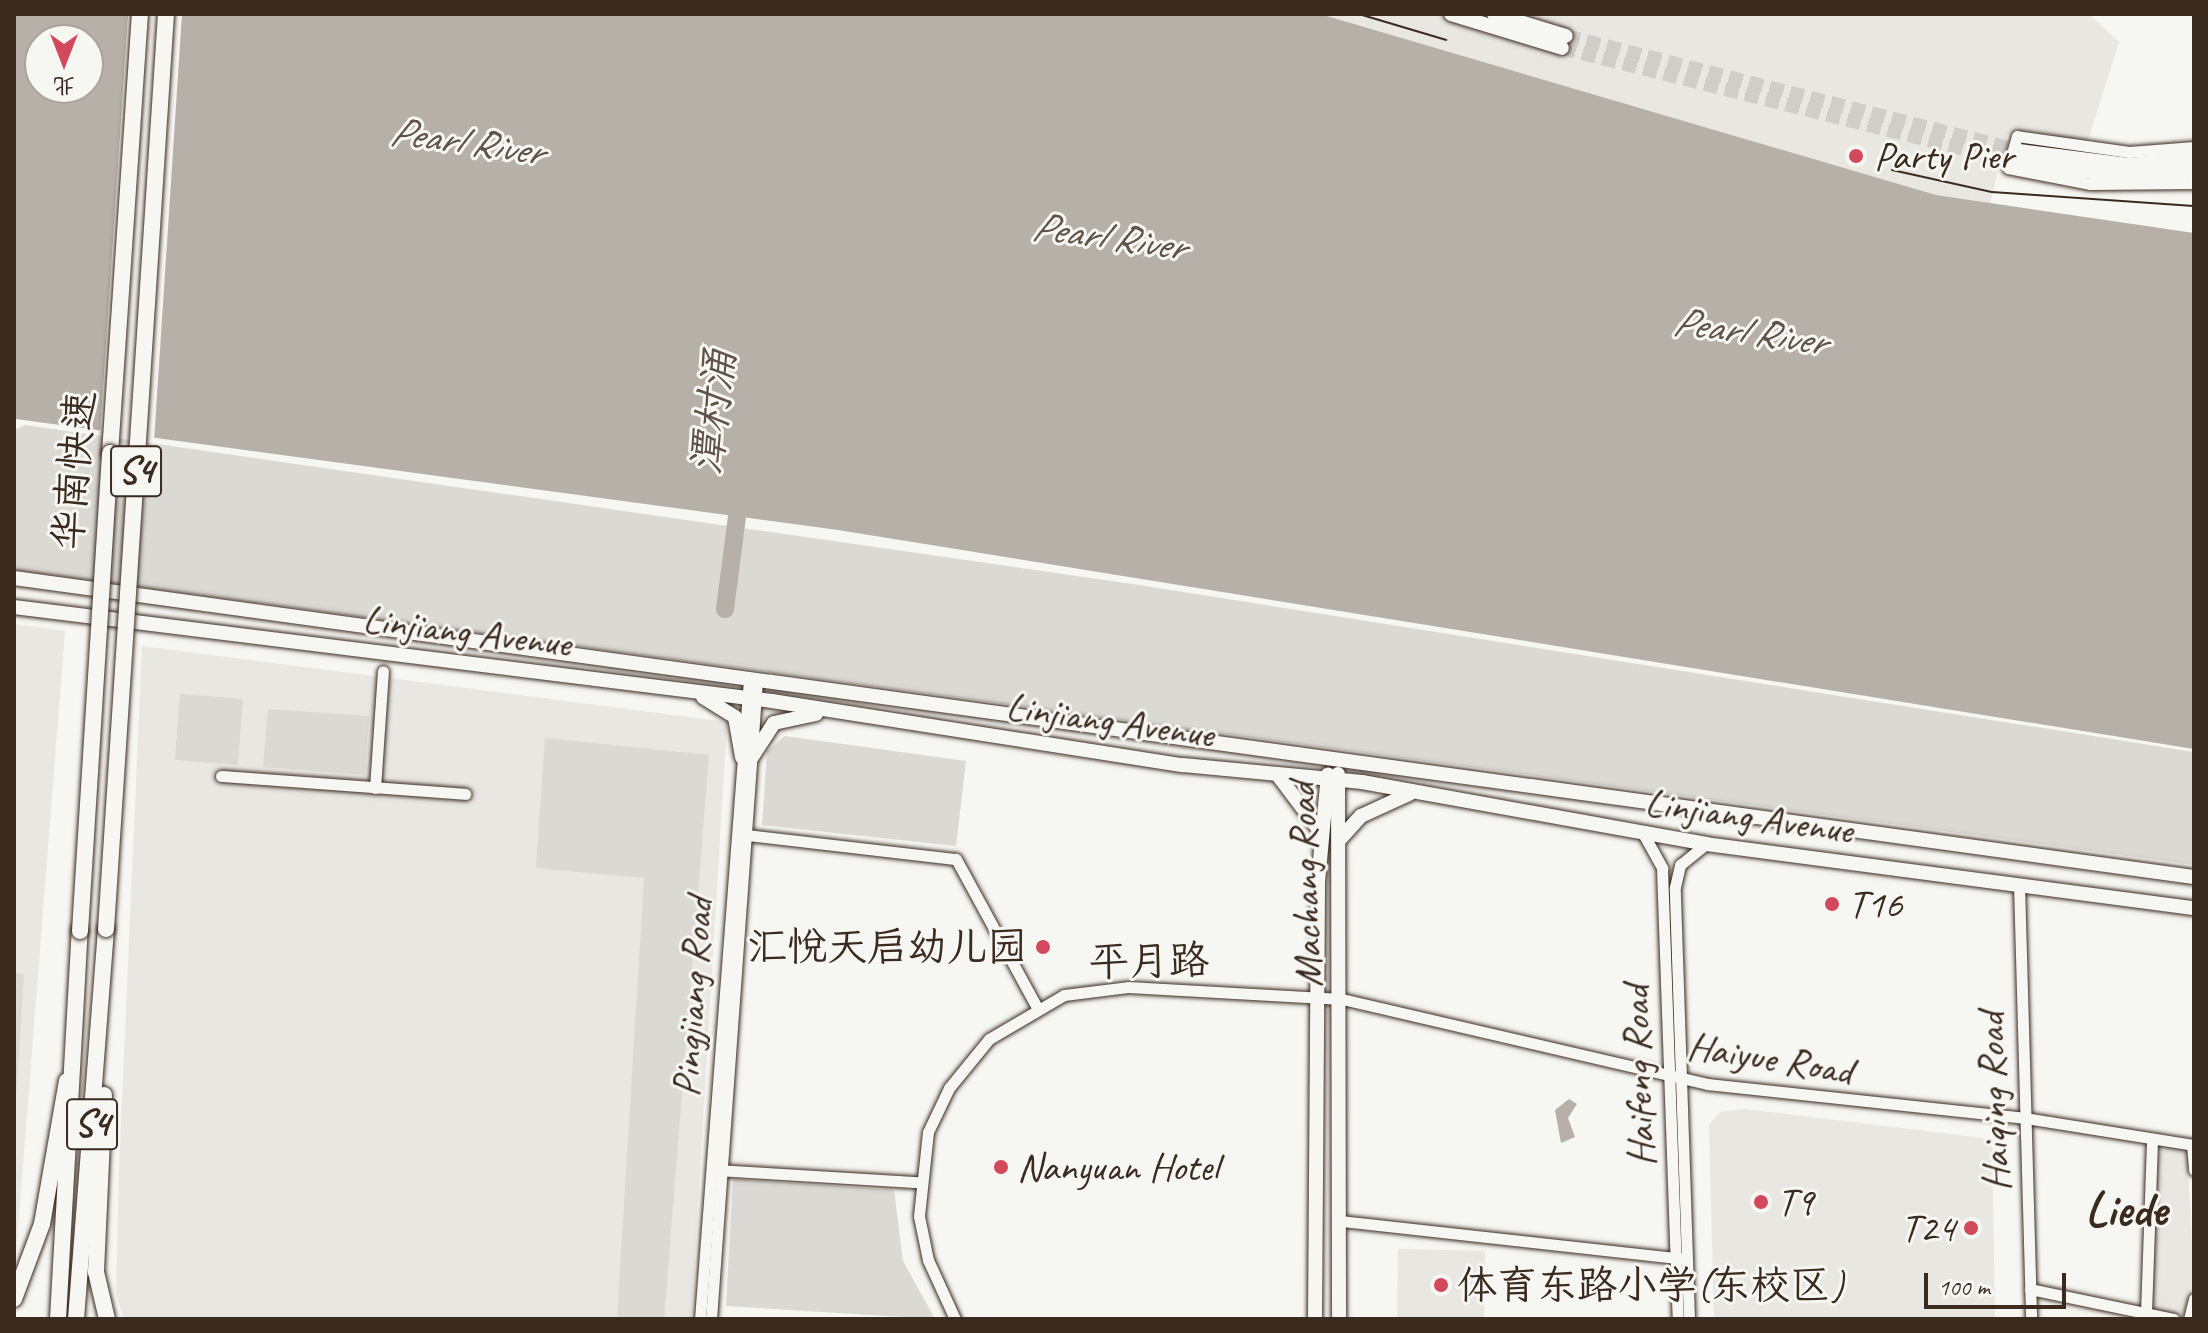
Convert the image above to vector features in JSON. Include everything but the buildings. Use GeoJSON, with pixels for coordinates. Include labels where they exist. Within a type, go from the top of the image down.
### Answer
{"type":"FeatureCollection","features":[{"type":"Feature","properties":{"kind":"highway","name":"华南快速"},"geometry":{"type":"LineString","coordinates":[[76,1048],[92,670],[140,14]]}},
{"type":"Feature","properties":{"kind":"highway","name":"华南快速"},"geometry":{"type":"LineString","coordinates":[[99,1040],[166,14]]}},
{"type":"Feature","properties":{"kind":"highway"},"geometry":{"type":"LineString","coordinates":[[99,1040],[105,1107],[96,1272],[107,1319]]}},
{"type":"Feature","properties":{"kind":"highway","name":"S4"},"geometry":{"type":"LineString","coordinates":[[76,1319],[99,1040]]}},
{"type":"Feature","properties":{"kind":"highway"},"geometry":{"type":"LineString","coordinates":[[14,1299],[42,1224],[76,1048]]}},
{"type":"Feature","properties":{"kind":"highway","name":"S4"},"geometry":{"type":"LineString","coordinates":[[58,1319],[76,1048]]}},
{"type":"Feature","properties":{"kind":"main road"},"geometry":{"type":"LineString","coordinates":[[1451,14],[1564,42],[1494,14]]}},
{"type":"Feature","properties":{"kind":"main road"},"geometry":{"type":"LineString","coordinates":[[2194,159],[2128,165],[2017,157],[2117,176],[2194,171]]}},
{"type":"Feature","properties":{"kind":"main road","name":"Linjiang Avenue"},"geometry":{"type":"LineString","coordinates":[[14,578],[1333,762],[2194,877]]}},
{"type":"Feature","properties":{"kind":"main road","name":"Linjiang Avenue"},"geometry":{"type":"LineString","coordinates":[[14,607],[751,699],[1183,765],[1341,780],[1413,793],[1462,806],[1644,835],[2194,908]]}},
{"type":"Feature","properties":{"kind":"main road"},"geometry":{"type":"LineString","coordinates":[[692,692],[735,717],[747,757]]}},
{"type":"Feature","properties":{"kind":"main road"},"geometry":{"type":"LineString","coordinates":[[894,721],[887,705],[897,699]]}},
{"type":"Feature","properties":{"kind":"main road"},"geometry":{"type":"LineString","coordinates":[[747,757],[766,732],[787,717],[845,713]]}},
{"type":"Feature","properties":{"kind":"main road"},"geometry":{"type":"LineString","coordinates":[[1182,741],[1193,755],[1183,765]]}},
{"type":"Feature","properties":{"kind":"main road","name":"Machang Road"},"geometry":{"type":"LineString","coordinates":[[1315,1319],[1320,835],[1325,780],[1333,762]]}},
{"type":"Feature","properties":{"kind":"main road","name":"Machang Road"},"geometry":{"type":"LineString","coordinates":[[1333,762],[1341,780],[1339,1319]]}},
{"type":"Feature","properties":{"kind":"main road"},"geometry":{"type":"LineString","coordinates":[[1277,774],[1312,813],[1320,835],[1331,828],[1341,839],[1361,816],[1413,793]]}},
{"type":"Feature","properties":{"kind":"main road"},"geometry":{"type":"LineString","coordinates":[[1462,806],[1451,788],[1466,780]]}},
{"type":"Feature","properties":{"kind":"street"},"geometry":{"type":"LineString","coordinates":[[2194,147],[2129,152],[2017,136],[2008,168],[2090,184],[2194,183]]}},
{"type":"Feature","properties":{"kind":"street"},"geometry":{"type":"LineString","coordinates":[[375,788],[383,671]]}},
{"type":"Feature","properties":{"kind":"street","name":"Pingjiang Road"},"geometry":{"type":"LineString","coordinates":[[711,1319],[716,1170],[753,681]]}},
{"type":"Feature","properties":{"kind":"street","name":"Pingjiang Road"},"geometry":{"type":"LineString","coordinates":[[700,1319],[747,835],[747,757]]}},
{"type":"Feature","properties":{"kind":"street"},"geometry":{"type":"LineString","coordinates":[[221,776],[465,794]]}},
{"type":"Feature","properties":{"kind":"street"},"geometry":{"type":"LineString","coordinates":[[747,835],[956,859],[1036,1006]]}},
{"type":"Feature","properties":{"kind":"street","name":"Haifeng Road"},"geometry":{"type":"LineString","coordinates":[[1644,835],[1662,868],[1677,1077]]}},
{"type":"Feature","properties":{"kind":"street","name":"Haifeng Road"},"geometry":{"type":"LineString","coordinates":[[1689,1319],[1682,1259],[1677,1077],[1677,873],[1706,844]]}},
{"type":"Feature","properties":{"kind":"street","name":"Haiqing Road"},"geometry":{"type":"LineString","coordinates":[[2019,884],[2031,1319]]}},
{"type":"Feature","properties":{"kind":"street","name":"平月路"},"geometry":{"type":"LineString","coordinates":[[955,1319],[928,1260],[917,1182],[928,1132],[949,1088],[989,1039],[1036,1006],[1128,987],[1342,999]]}},
{"type":"Feature","properties":{"kind":"street","name":"Haiyue Road"},"geometry":{"type":"LineString","coordinates":[[1342,999],[1677,1077],[1871,1106],[2025,1118],[2193,1145]]}},
{"type":"Feature","properties":{"kind":"street"},"geometry":{"type":"LineString","coordinates":[[2146,1313],[2152,1139]]}},
{"type":"Feature","properties":{"kind":"street"},"geometry":{"type":"LineString","coordinates":[[2193,1145],[2194,1170]]}},
{"type":"Feature","properties":{"kind":"street"},"geometry":{"type":"LineString","coordinates":[[716,1170],[917,1182]]}},
{"type":"Feature","properties":{"kind":"street"},"geometry":{"type":"LineString","coordinates":[[1341,1221],[1682,1259]]}},
{"type":"Feature","properties":{"kind":"street","name":"Haifeng Road"},"geometry":{"type":"LineString","coordinates":[[1678,1319],[1682,1259]]}},
{"type":"Feature","properties":{"kind":"street"},"geometry":{"type":"LineString","coordinates":[[2030,1289],[2174,1319]]}},
{"type":"Feature","properties":{"kind":"street"},"geometry":{"type":"LineString","coordinates":[[2189,1319],[2194,1299]]}},
{"type":"Feature","properties":{"kind":"shaded area"},"geometry":{"type":"Polygon","coordinates":[[[1320,14],[2089,14],[2119,42],[2086,146],[2007,134],[1990,203],[1936,195],[1320,14]]]}},
{"type":"Feature","properties":{"kind":"shaded area"},"geometry":{"type":"Polygon","coordinates":[[[25,425],[1139,585],[2194,752],[2194,865],[14,570],[14,430],[25,425]]]}},
{"type":"Feature","properties":{"kind":"shaded area"},"geometry":{"type":"Polygon","coordinates":[[[14,624],[65,631],[14,1280],[14,624]]]}},
{"type":"Feature","properties":{"kind":"shaded area"},"geometry":{"type":"Polygon","coordinates":[[[142,646],[727,722],[691,1319],[124,1319],[116,1293],[119,1169],[142,646]]]}},
{"type":"Feature","properties":{"kind":"shaded area"},"geometry":{"type":"Polygon","coordinates":[[[180,694],[243,699],[238,765],[175,760],[180,694]]]}},
{"type":"Feature","properties":{"kind":"shaded area"},"geometry":{"type":"Polygon","coordinates":[[[268,709],[369,716],[365,775],[263,767],[268,709]]]}},
{"type":"Feature","properties":{"kind":"shaded area"},"geometry":{"type":"Polygon","coordinates":[[[785,736],[966,761],[956,846],[762,825],[767,751],[785,736]]]}},
{"type":"Feature","properties":{"kind":"shaded area"},"geometry":{"type":"Polygon","coordinates":[[[545,738],[709,755],[664,1319],[617,1319],[644,878],[536,868],[545,738]]]}},
{"type":"Feature","properties":{"kind":"shaded area"},"geometry":{"type":"Polygon","coordinates":[[[14,973],[24,974],[15,1114],[14,1114],[14,973]]]}},
{"type":"Feature","properties":{"kind":"shaded area"},"geometry":{"type":"Polygon","coordinates":[[[1744,1109],[1992,1139],[1995,1319],[1714,1319],[1709,1125],[1720,1112],[1744,1109]]]}},
{"type":"Feature","properties":{"kind":"shaded area"},"geometry":{"type":"Polygon","coordinates":[[[2157,1145],[2187,1148],[2194,1278],[2187,1316],[2150,1310],[2157,1145]]]}},
{"type":"Feature","properties":{"kind":"shaded area"},"geometry":{"type":"Polygon","coordinates":[[[733,1179],[894,1190],[903,1261],[935,1319],[726,1306],[733,1179]]]}},
{"type":"Feature","properties":{"kind":"shaded area","name":"体育东路小学(东校区)"},"geometry":{"type":"Polygon","coordinates":[[[1398,1249],[1485,1251],[1484,1319],[1397,1319],[1398,1249]]]}},
{"type":"Feature","properties":{"kind":"water","name":"Pearl River"},"geometry":{"type":"Polygon","coordinates":[[[14,14],[1320,14],[1936,195],[2194,233],[2194,749],[838,530],[16,419],[14,14]]]}},
{"type":"Feature","properties":{"kind":"water"},"geometry":{"type":"Polygon","coordinates":[[[1569,1099],[1577,1104],[1568,1118],[1575,1137],[1561,1143],[1555,1110],[1569,1099]]]}},
{"type":"Feature","properties":{"kind":"pier"},"geometry":{"type":"Polygon","coordinates":[[[128,14],[182,14],[154,441],[100,433],[128,14]]]}},
{"type":"Feature","properties":{"kind":"waterway","name":"潭村涌"},"geometry":{"type":"LineString","coordinates":[[725,609],[740,493]]}},
{"type":"Feature","properties":{"kind":"tunnel"},"geometry":{"type":"LineString","coordinates":[[1566,36],[2019,151]]}},
{"type":"Feature","properties":{"kind":"tunnel"},"geometry":{"type":"LineString","coordinates":[[1562,48],[2015,162]]}},
{"type":"Feature","properties":{"kind":"tram line"},"geometry":{"type":"LineString","coordinates":[[1359,14],[1446,40]]}},
{"type":"Feature","properties":{"kind":"tram line"},"geometry":{"type":"LineString","coordinates":[[1892,170],[1992,192],[2194,206]]}},
{"type":"Feature","properties":{"kind":"place","name":"Party Pier"},"geometry":{"type":"Point","coordinates":[1856,156]}},
{"type":"Feature","properties":{"kind":"place","name":"T16"},"geometry":{"type":"Point","coordinates":[1832,904]}},
{"type":"Feature","properties":{"kind":"place","name":"汇悦天启幼儿园"},"geometry":{"type":"Point","coordinates":[1043,947]}},
{"type":"Feature","properties":{"kind":"place","name":"Nanyuan Hotel"},"geometry":{"type":"Point","coordinates":[1001,1167]}},
{"type":"Feature","properties":{"kind":"place","name":"T9"},"geometry":{"type":"Point","coordinates":[1761,1202]}},
{"type":"Feature","properties":{"kind":"place","name":"T24"},"geometry":{"type":"Point","coordinates":[1971,1228]}},
{"type":"Feature","properties":{"kind":"place","name":"体育东路小学(东校区)"},"geometry":{"type":"Point","coordinates":[1441,1285]}},
{"type":"Feature","properties":{"kind":"district","name":"Liede"},"geometry":{"type":"Point","coordinates":[2126,1210]}}]}
